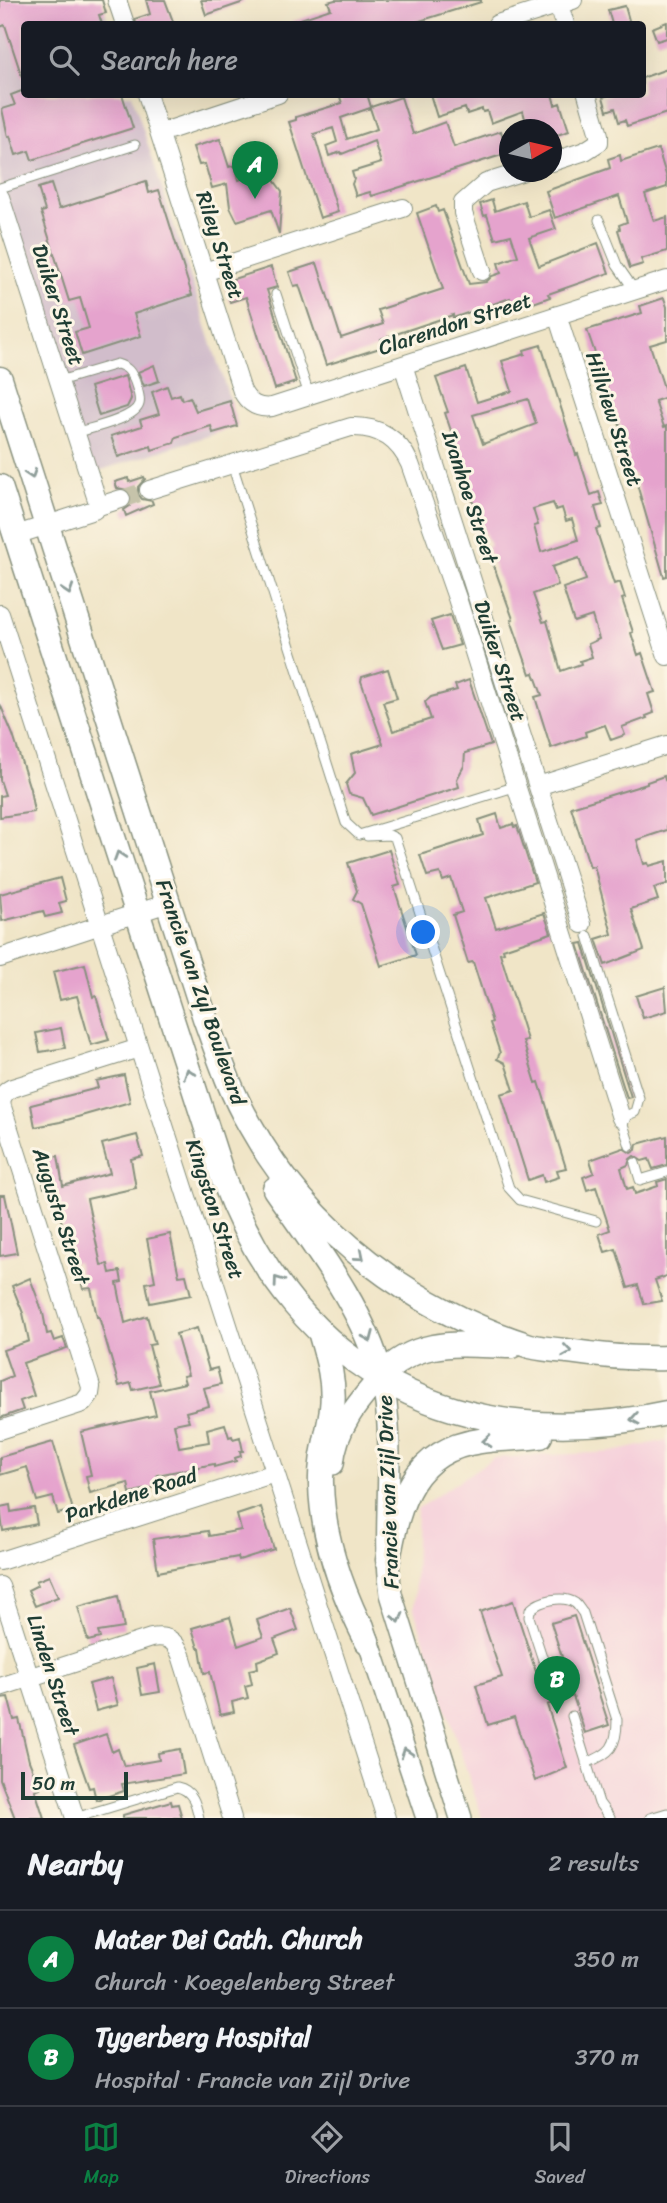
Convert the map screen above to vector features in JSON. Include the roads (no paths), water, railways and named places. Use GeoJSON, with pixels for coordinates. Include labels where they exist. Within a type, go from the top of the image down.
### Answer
{"type":"FeatureCollection","features":[{"type":"Feature","properties":{"kind":"main road","name":"Francie van Zyl Boulevard"},"geometry":{"type":"LineString","coordinates":[[0,379],[205,1018],[224,1070],[250,1126],[270,1157],[312,1211],[377,1270],[420,1298],[477,1326],[533,1346],[612,1358],[667,1358]]}},
{"type":"Feature","properties":{"kind":"main road","name":"Francie van Zyl Boulevard"},"geometry":{"type":"LineString","coordinates":[[0,487],[229,1195],[271,1272],[320,1334],[356,1362],[407,1392],[446,1408],[473,1416],[528,1424],[603,1424],[667,1413]]}},
{"type":"Feature","properties":{"kind":"main road"},"geometry":{"type":"LineString","coordinates":[[205,1018],[218,1073],[235,1118],[268,1179],[329,1269],[364,1327],[375,1352],[381,1376],[398,1361],[416,1352],[448,1344],[533,1346]]}},
{"type":"Feature","properties":{"kind":"main road"},"geometry":{"type":"LineString","coordinates":[[320,1334],[332,1380],[332,1408],[320,1480],[323,1505],[337,1572],[349,1605],[367,1641]]}},
{"type":"Feature","properties":{"kind":"main road"},"geometry":{"type":"LineString","coordinates":[[388,1560],[400,1503],[425,1466],[437,1456],[455,1447],[478,1441],[526,1438],[603,1424]]}},
{"type":"Feature","properties":{"kind":"street"},"geometry":{"type":"LineString","coordinates":[[117,0],[124,21]]}},
{"type":"Feature","properties":{"kind":"street"},"geometry":{"type":"LineString","coordinates":[[506,21],[566,2],[565,21]]}},
{"type":"Feature","properties":{"kind":"street","name":"Riley Street"},"geometry":{"type":"LineString","coordinates":[[149,98],[242,391],[256,406]]}},
{"type":"Feature","properties":{"kind":"street"},"geometry":{"type":"LineString","coordinates":[[160,132],[266,98]]}},
{"type":"Feature","properties":{"kind":"street"},"geometry":{"type":"LineString","coordinates":[[562,158],[585,151],[599,142],[588,98]]}},
{"type":"Feature","properties":{"kind":"street"},"geometry":{"type":"LineString","coordinates":[[482,271],[463,213],[463,203],[486,183],[499,179]]}},
{"type":"Feature","properties":{"kind":"street","name":"Duiker Street"},"geometry":{"type":"LineString","coordinates":[[0,197],[99,506]]}},
{"type":"Feature","properties":{"kind":"street"},"geometry":{"type":"LineString","coordinates":[[204,272],[403,208]]}},
{"type":"Feature","properties":{"kind":"street","name":"Clarendon Street"},"geometry":{"type":"LineString","coordinates":[[256,406],[272,407],[667,280]]}},
{"type":"Feature","properties":{"kind":"street","name":"Hillview Street"},"geometry":{"type":"LineString","coordinates":[[557,315],[667,656]]}},
{"type":"Feature","properties":{"kind":"street","name":"Ivanhoe Street"},"geometry":{"type":"LineString","coordinates":[[404,365],[585,930]]}},
{"type":"Feature","properties":{"kind":"street","name":"Duiker Street"},"geometry":{"type":"LineString","coordinates":[[149,490],[351,427],[376,429],[389,436],[401,448],[410,464],[457,598],[621,1118]]}},
{"type":"Feature","properties":{"kind":"street"},"geometry":{"type":"LineString","coordinates":[[16,535],[121,499]]}},
{"type":"Feature","properties":{"kind":"street","name":"Kingston Street"},"geometry":{"type":"LineString","coordinates":[[0,614],[386,1818]]}},
{"type":"Feature","properties":{"kind":"street"},"geometry":{"type":"LineString","coordinates":[[538,786],[667,745]]}},
{"type":"Feature","properties":{"kind":"street"},"geometry":{"type":"LineString","coordinates":[[0,958],[168,903]]}},
{"type":"Feature","properties":{"kind":"street","name":"Augusta Street"},"geometry":{"type":"LineString","coordinates":[[0,1430],[83,1403],[90,1394],[91,1387],[2,1107],[2,1099],[5,1092],[12,1088],[139,1048]]}},
{"type":"Feature","properties":{"kind":"street","name":"Francie van Zijl Drive"},"geometry":{"type":"LineString","coordinates":[[381,1376],[389,1419],[388,1560],[391,1594],[461,1815]]}},
{"type":"Feature","properties":{"kind":"street","name":"Francie van Zijl Drive"},"geometry":{"type":"LineString","coordinates":[[381,1376],[344,1422],[333,1459],[332,1498],[339,1540],[367,1641],[427,1818]]}},
{"type":"Feature","properties":{"kind":"street","name":"Parkdene Road"},"geometry":{"type":"LineString","coordinates":[[0,1561],[275,1473]]}},
{"type":"Feature","properties":{"kind":"street","name":"Linden Street"},"geometry":{"type":"LineString","coordinates":[[0,1586],[75,1818]]}},
{"type":"Feature","properties":{"kind":"street"},"geometry":{"type":"LineString","coordinates":[[0,1687],[151,1638],[161,1636],[170,1639],[177,1645],[181,1655],[232,1818]]}},
{"type":"Feature","properties":{"kind":"lane"},"geometry":{"type":"LineString","coordinates":[[0,188],[135,145]]}},
{"type":"Feature","properties":{"kind":"lane"},"geometry":{"type":"LineString","coordinates":[[599,220],[617,265],[635,290]]}},
{"type":"Feature","properties":{"kind":"lane"},"geometry":{"type":"LineString","coordinates":[[276,294],[309,395]]}},
{"type":"Feature","properties":{"kind":"lane"},"geometry":{"type":"LineString","coordinates":[[59,381],[117,364],[126,366],[132,373],[140,398],[138,407],[130,415],[75,432]]}},
{"type":"Feature","properties":{"kind":"lane"},"geometry":{"type":"LineString","coordinates":[[232,464],[346,823],[359,835],[389,835],[395,838],[509,1188],[520,1200],[596,1221]]}},
{"type":"Feature","properties":{"kind":"lane"},"geometry":{"type":"LineString","coordinates":[[359,835],[517,786]]}},
{"type":"Feature","properties":{"kind":"lane"},"geometry":{"type":"LineString","coordinates":[[585,930],[639,1098],[635,1112],[621,1118]]}},
{"type":"Feature","properties":{"kind":"lane","name":"Duiker Street"},"geometry":{"type":"LineString","coordinates":[[621,1118],[630,1146]]}},
{"type":"Feature","properties":{"kind":"lane"},"geometry":{"type":"LineString","coordinates":[[635,1163],[640,1180],[667,1172]]}},
{"type":"Feature","properties":{"kind":"lane"},"geometry":{"type":"LineString","coordinates":[[544,1666],[529,1616],[530,1610],[535,1605],[560,1598],[575,1603],[583,1613],[617,1720],[617,1738],[609,1751],[586,1763]]}},
{"type":"Feature","properties":{"kind":"lane"},"geometry":{"type":"LineString","coordinates":[[572,1716],[599,1803],[610,1818]]}},
{"type":"Feature","properties":{"kind":"lane"},"geometry":{"type":"LineString","coordinates":[[75,1818],[177,1787],[189,1793],[199,1818]]}},
{"type":"Feature","properties":{"kind":"lane"},"geometry":{"type":"LineString","coordinates":[[650,1818],[667,1812]]}},
{"type":"Feature","properties":{"kind":"tunnel"},"geometry":{"type":"LineString","coordinates":[[121,499],[149,490]]}},
{"type":"Feature","properties":{"kind":"place","name":"Mater Dei Cath. Church"},"geometry":{"type":"Point","coordinates":[255,199]}},
{"type":"Feature","properties":{"kind":"place","name":"Tygerberg Hospital"},"geometry":{"type":"Point","coordinates":[557,1714]}}]}
